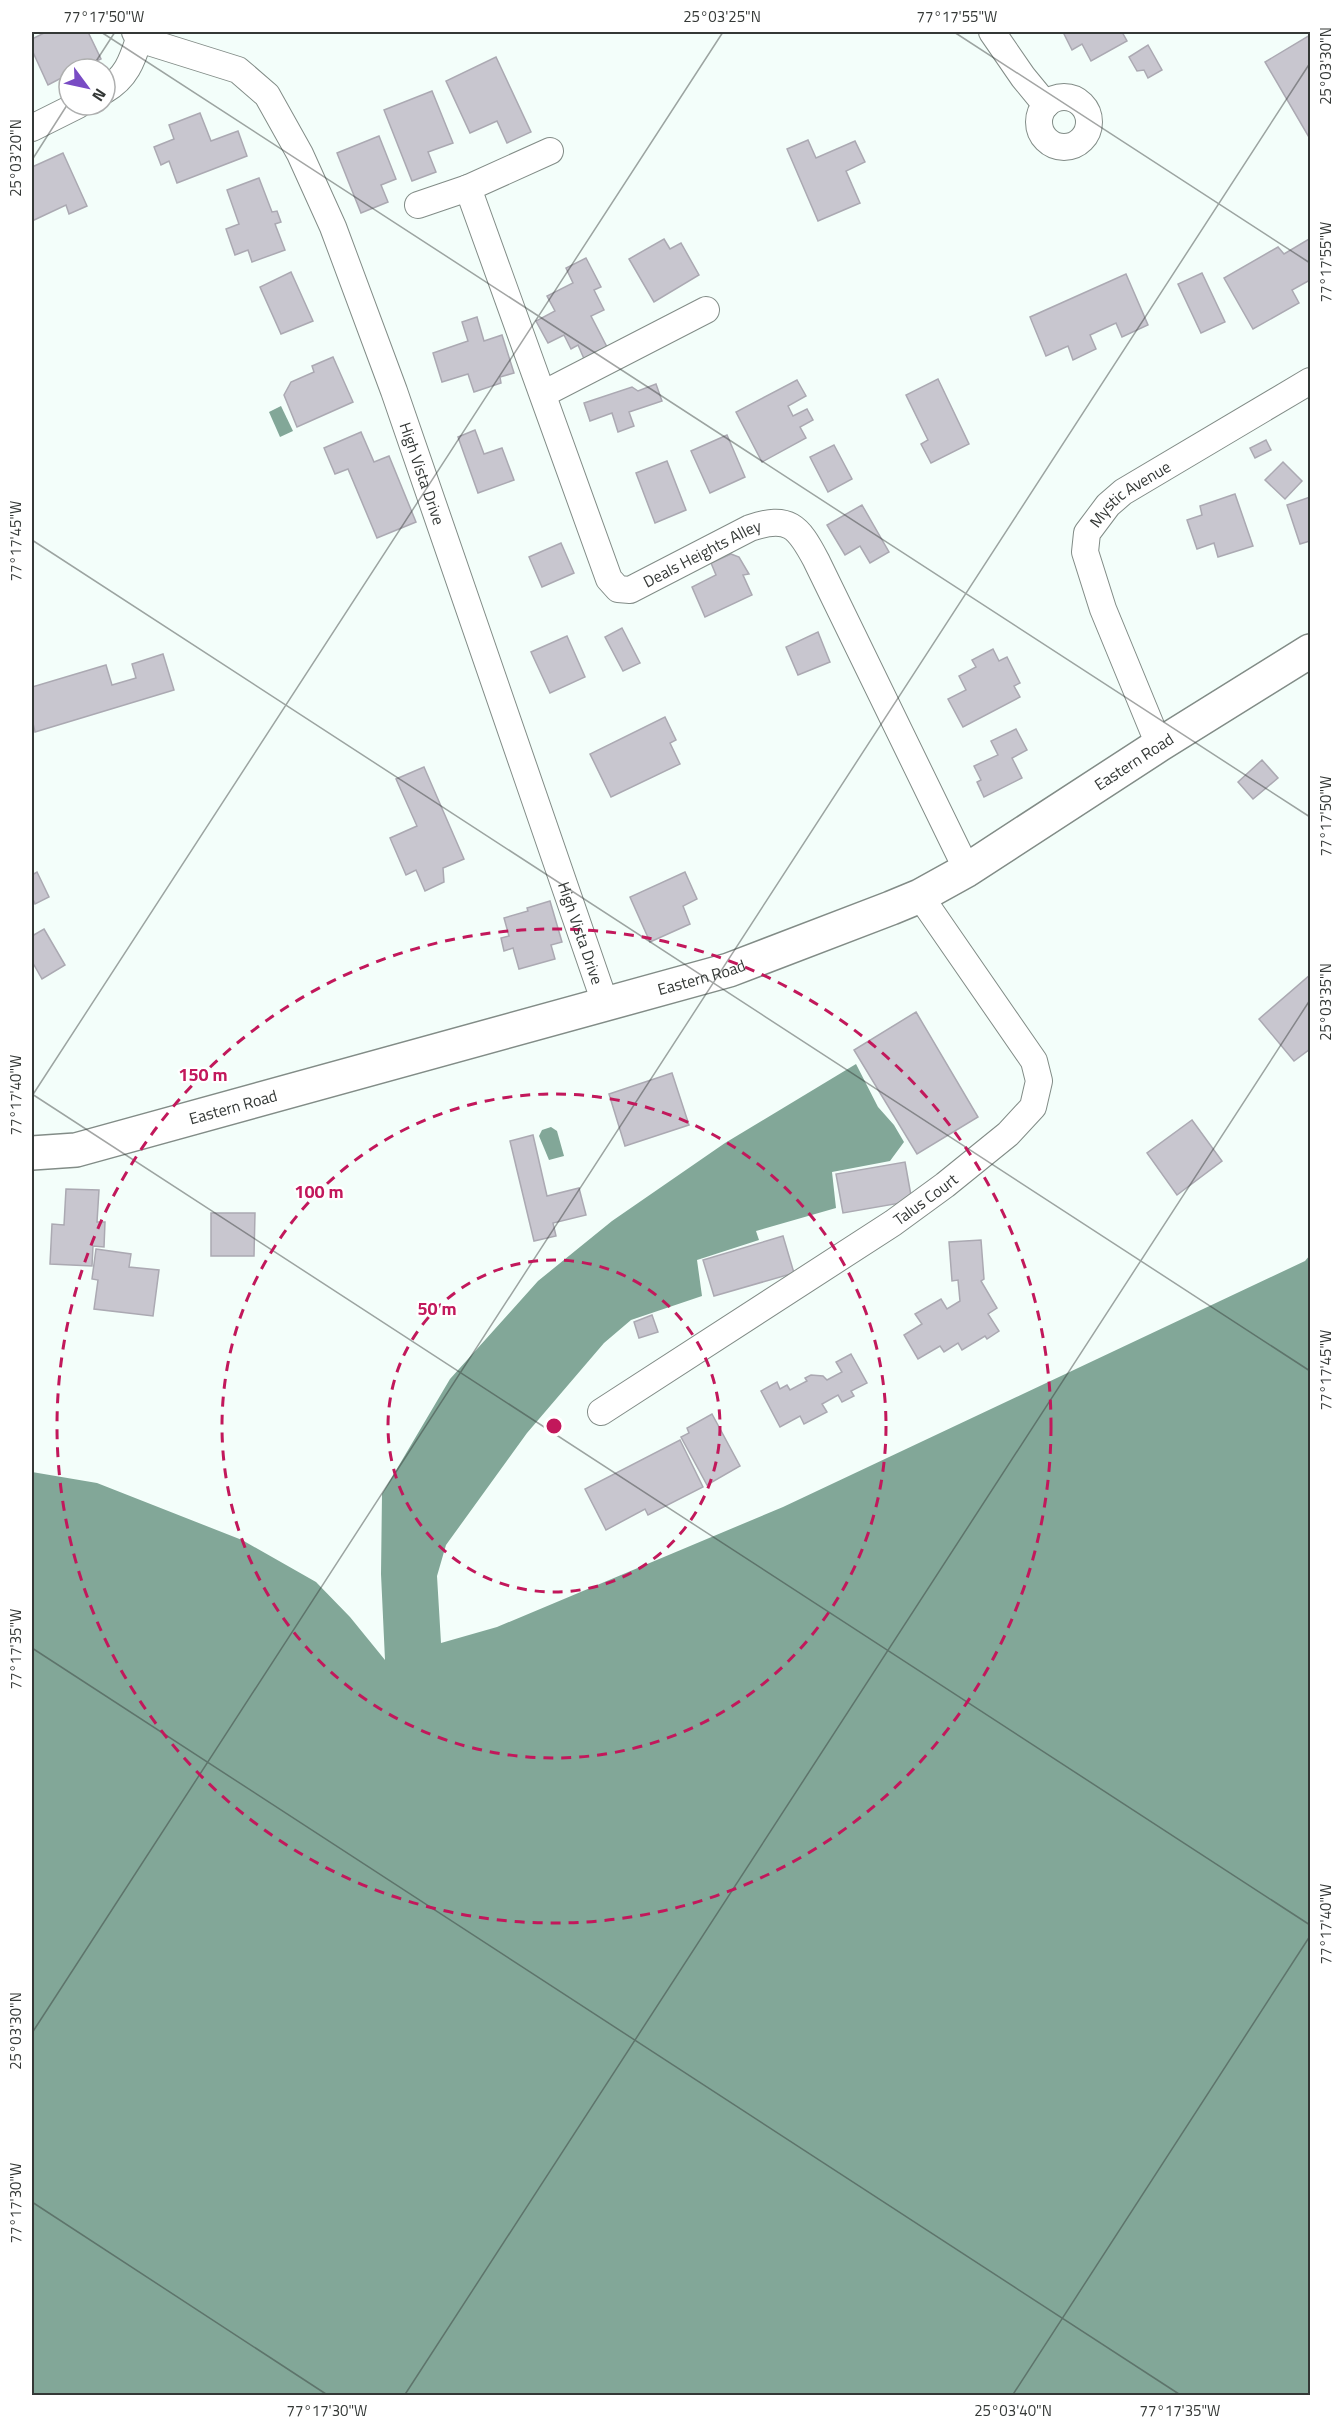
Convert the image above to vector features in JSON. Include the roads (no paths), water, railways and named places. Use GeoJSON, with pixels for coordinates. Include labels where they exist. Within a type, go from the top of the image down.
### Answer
{"type":"FeatureCollection","features":[{"type":"Feature","properties":{"kind":"highway","name":"Eastern Road"},"geometry":{"type":"LineString","coordinates":[[32,1153],[76,1150],[729,970],[920,896],[967,870],[1159,745],[1311,651]]}},
{"type":"Feature","properties":{"kind":"street"},"geometry":{"type":"LineString","coordinates":[[992,32],[1046,105]]}},
{"type":"Feature","properties":{"kind":"street"},"geometry":{"type":"LineString","coordinates":[[117,83],[131,66],[137,35]]}},
{"type":"Feature","properties":{"kind":"street","name":"High Vista Drive"},"geometry":{"type":"LineString","coordinates":[[137,35],[238,70],[267,95],[300,154],[333,227],[394,391],[605,1003]]}},
{"type":"Feature","properties":{"kind":"street"},"geometry":{"type":"LineString","coordinates":[[32,128],[57,116]]}},
{"type":"Feature","properties":{"kind":"street"},"geometry":{"type":"LineString","coordinates":[[418,206],[468,188],[550,151]]}},
{"type":"Feature","properties":{"kind":"street","name":"Deals Heights Alley"},"geometry":{"type":"LineString","coordinates":[[468,188],[609,579],[618,589],[630,590],[750,528],[770,522],[790,525],[806,542],[967,870]]}},
{"type":"Feature","properties":{"kind":"street"},"geometry":{"type":"LineString","coordinates":[[543,394],[706,310]]}},
{"type":"Feature","properties":{"kind":"street","name":"Mystic Avenue"},"geometry":{"type":"LineString","coordinates":[[1159,745],[1103,609],[1085,552],[1087,533],[1108,505],[1123,492],[1311,381]]}},
{"type":"Feature","properties":{"kind":"street","name":"Talus Court"},"geometry":{"type":"LineString","coordinates":[[601,1412],[893,1223],[1008,1134],[1033,1107],[1039,1082],[1034,1061],[920,896]]}}]}
